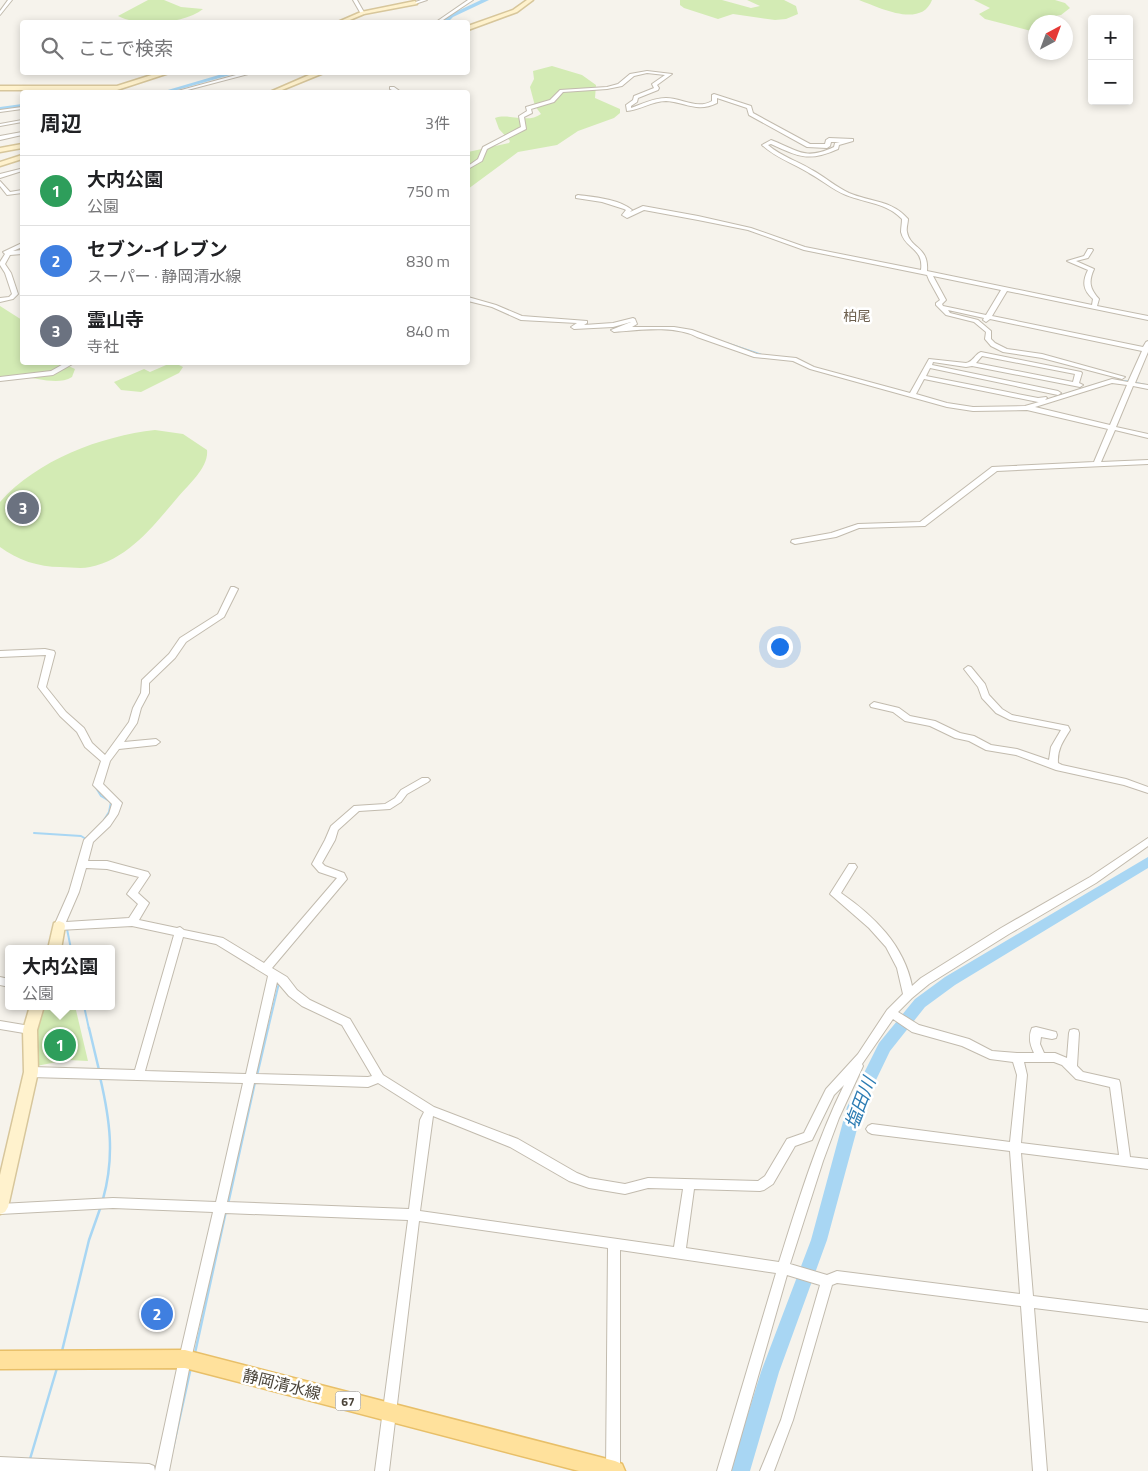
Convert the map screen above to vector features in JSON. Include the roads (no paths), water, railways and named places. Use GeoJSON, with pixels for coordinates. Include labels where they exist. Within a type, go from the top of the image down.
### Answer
{"type":"FeatureCollection","features":[{"type":"Feature","properties":{"kind":"main road","name":"静岡清水線"},"geometry":{"type":"LineString","coordinates":[[0,1360],[185,1359],[614,1471]]}},
{"type":"Feature","properties":{"kind":"street"},"geometry":{"type":"LineString","coordinates":[[0,14],[10,0]]}},
{"type":"Feature","properties":{"kind":"street"},"geometry":{"type":"LineString","coordinates":[[355,0],[363,13]]}},
{"type":"Feature","properties":{"kind":"street"},"geometry":{"type":"LineString","coordinates":[[346,20],[363,13],[415,4],[425,0]]}},
{"type":"Feature","properties":{"kind":"street"},"geometry":{"type":"LineString","coordinates":[[440,20],[446,14],[471,0]]}},
{"type":"Feature","properties":{"kind":"street"},"geometry":{"type":"LineString","coordinates":[[470,27],[515,11],[530,0]]}},
{"type":"Feature","properties":{"kind":"street"},"geometry":{"type":"LineString","coordinates":[[470,167],[480,160],[485,148],[524,128],[521,116],[530,112],[528,108],[552,102],[562,91],[607,88],[620,85],[632,75],[647,72],[670,74],[654,85],[656,89],[636,97],[635,101],[628,106],[629,110],[636,106],[649,105],[661,100],[687,105],[711,105],[715,102],[714,95],[749,106],[751,114],[809,146],[827,146],[829,140],[852,140],[837,144],[836,148],[816,157],[801,155],[771,142],[765,145],[788,161],[805,168],[845,193],[886,204],[897,210],[905,219],[904,232],[911,244],[919,250],[930,279],[942,295],[943,300],[938,304],[952,316],[976,321],[989,332],[988,339],[994,346],[1022,355],[1043,357],[1148,387]]}},
{"type":"Feature","properties":{"kind":"street"},"geometry":{"type":"LineString","coordinates":[[0,88],[91,90],[129,86],[160,75]]}},
{"type":"Feature","properties":{"kind":"street"},"geometry":{"type":"LineString","coordinates":[[184,90],[242,75]]}},
{"type":"Feature","properties":{"kind":"street"},"geometry":{"type":"LineString","coordinates":[[278,90],[316,75]]}},
{"type":"Feature","properties":{"kind":"street"},"geometry":{"type":"LineString","coordinates":[[392,88],[396,90]]}},
{"type":"Feature","properties":{"kind":"street"},"geometry":{"type":"LineString","coordinates":[[2,111],[20,108]]}},
{"type":"Feature","properties":{"kind":"street"},"geometry":{"type":"LineString","coordinates":[[2,111],[13,123]]}},
{"type":"Feature","properties":{"kind":"street"},"geometry":{"type":"LineString","coordinates":[[0,125],[20,121]]}},
{"type":"Feature","properties":{"kind":"street"},"geometry":{"type":"LineString","coordinates":[[0,138],[20,134]]}},
{"type":"Feature","properties":{"kind":"street"},"geometry":{"type":"LineString","coordinates":[[0,150],[20,146]]}},
{"type":"Feature","properties":{"kind":"street"},"geometry":{"type":"LineString","coordinates":[[3,163],[20,158]]}},
{"type":"Feature","properties":{"kind":"street"},"geometry":{"type":"LineString","coordinates":[[3,163],[20,170]]}},
{"type":"Feature","properties":{"kind":"street"},"geometry":{"type":"LineString","coordinates":[[0,176],[20,171]]}},
{"type":"Feature","properties":{"kind":"street"},"geometry":{"type":"LineString","coordinates":[[0,182],[3,191],[8,194],[20,192]]}},
{"type":"Feature","properties":{"kind":"street"},"geometry":{"type":"LineString","coordinates":[[3,191],[20,187]]}},
{"type":"Feature","properties":{"kind":"street"},"geometry":{"type":"LineString","coordinates":[[578,197],[603,200],[626,208],[629,210],[625,215],[627,216],[643,208],[698,218],[749,229],[804,248],[1148,318]]}},
{"type":"Feature","properties":{"kind":"street"},"geometry":{"type":"LineString","coordinates":[[0,300],[11,298],[15,294],[8,273],[2,264],[8,254],[6,252],[20,246]]}},
{"type":"Feature","properties":{"kind":"street"},"geometry":{"type":"LineString","coordinates":[[1090,250],[1086,257],[1070,261],[1091,268],[1086,277],[1086,284],[1090,295],[1096,299],[1094,307]]}},
{"type":"Feature","properties":{"kind":"street"},"geometry":{"type":"LineString","coordinates":[[8,254],[20,252]]}},
{"type":"Feature","properties":{"kind":"street"},"geometry":{"type":"LineString","coordinates":[[987,319],[1005,288]]}},
{"type":"Feature","properties":{"kind":"street"},"geometry":{"type":"LineString","coordinates":[[470,300],[494,306],[521,318],[585,322],[574,327],[578,328],[613,326],[634,320],[634,324],[614,330],[654,328],[692,332],[756,356],[794,359],[812,368],[947,405],[973,409],[1027,408],[1148,436]]}},
{"type":"Feature","properties":{"kind":"street"},"geometry":{"type":"LineString","coordinates":[[941,307],[987,319],[1147,348],[1097,464]]}},
{"type":"Feature","properties":{"kind":"street"},"geometry":{"type":"LineString","coordinates":[[972,364],[981,354],[1079,373],[1078,384]]}},
{"type":"Feature","properties":{"kind":"street"},"geometry":{"type":"LineString","coordinates":[[912,395],[931,360],[998,368],[1090,387]]}},
{"type":"Feature","properties":{"kind":"street"},"geometry":{"type":"LineString","coordinates":[[0,379],[53,373],[68,365]]}},
{"type":"Feature","properties":{"kind":"street"},"geometry":{"type":"LineString","coordinates":[[928,366],[1058,393]]}},
{"type":"Feature","properties":{"kind":"street"},"geometry":{"type":"LineString","coordinates":[[988,390],[998,368]]}},
{"type":"Feature","properties":{"kind":"street"},"geometry":{"type":"LineString","coordinates":[[922,377],[1038,400],[1078,384]]}},
{"type":"Feature","properties":{"kind":"street"},"geometry":{"type":"LineString","coordinates":[[1027,408],[1112,381],[1132,382]]}},
{"type":"Feature","properties":{"kind":"street"},"geometry":{"type":"LineString","coordinates":[[795,542],[833,535],[858,526],[922,524],[995,469],[1148,462]]}},
{"type":"Feature","properties":{"kind":"street"},"geometry":{"type":"LineString","coordinates":[[55,945],[59,926],[74,892],[89,840],[101,830],[116,809],[117,803],[98,785],[106,760],[117,746],[120,738],[133,723],[137,708],[145,693],[145,682],[172,656],[183,640],[221,615],[234,590]]}},
{"type":"Feature","properties":{"kind":"street"},"geometry":{"type":"LineString","coordinates":[[0,654],[51,653],[46,670],[46,678],[42,687],[63,714],[81,730],[88,745],[106,760]]}},
{"type":"Feature","properties":{"kind":"street"},"geometry":{"type":"LineString","coordinates":[[968,669],[982,686],[985,696],[999,711],[1010,717],[1065,728],[1066,730],[1052,756],[1054,765]]}},
{"type":"Feature","properties":{"kind":"street"},"geometry":{"type":"LineString","coordinates":[[874,705],[896,710],[908,719],[932,723],[958,736],[971,738],[989,748],[1016,752],[1070,772],[1126,782],[1148,790]]}},
{"type":"Feature","properties":{"kind":"street"},"geometry":{"type":"LineString","coordinates":[[117,746],[156,742]]}},
{"type":"Feature","properties":{"kind":"street"},"geometry":{"type":"LineString","coordinates":[[162,1471],[185,1359],[250,1078],[270,971],[342,879],[341,876],[322,869],[317,864],[330,840],[334,828],[357,808],[387,807],[398,800],[404,792],[425,780]]}},
{"type":"Feature","properties":{"kind":"street"},"geometry":{"type":"LineString","coordinates":[[59,926],[132,922],[219,941],[283,980],[293,993],[306,1003],[346,1022],[379,1078],[430,1110],[514,1143],[573,1177],[589,1183],[624,1189],[648,1183],[760,1186],[769,1180],[791,1142],[808,1136],[830,1092],[862,1057],[908,995],[925,981],[1005,931],[1093,880],[1148,841]]}},
{"type":"Feature","properties":{"kind":"street"},"geometry":{"type":"LineString","coordinates":[[82,864],[107,865],[145,875],[132,894],[144,903],[132,922]]}},
{"type":"Feature","properties":{"kind":"street"},"geometry":{"type":"LineString","coordinates":[[852,867],[835,894],[870,924],[894,949],[902,965],[908,995]]}},
{"type":"Feature","properties":{"kind":"street"},"geometry":{"type":"LineString","coordinates":[[139,1074],[180,931]]}},
{"type":"Feature","properties":{"kind":"street"},"geometry":{"type":"LineString","coordinates":[[36,1010],[30,1030],[31,1072],[0,1208],[113,1203],[413,1215],[784,1268],[823,1280],[837,1277],[1148,1316]]}},
{"type":"Feature","properties":{"kind":"street"},"geometry":{"type":"LineString","coordinates":[[893,1015],[916,1029],[964,1042],[990,1055],[1018,1058],[1055,1057],[1066,1062],[1080,1076],[1115,1083],[1124,1160]]}},
{"type":"Feature","properties":{"kind":"street"},"geometry":{"type":"LineString","coordinates":[[0,1025],[30,1030]]}},
{"type":"Feature","properties":{"kind":"street"},"geometry":{"type":"LineString","coordinates":[[1041,1057],[1035,1044],[1036,1031],[1052,1035]]}},
{"type":"Feature","properties":{"kind":"street"},"geometry":{"type":"LineString","coordinates":[[1072,1068],[1074,1033]]}},
{"type":"Feature","properties":{"kind":"street"},"geometry":{"type":"LineString","coordinates":[[724,1471],[784,1268],[833,1118],[862,1057]]}},
{"type":"Feature","properties":{"kind":"street"},"geometry":{"type":"LineString","coordinates":[[1018,1058],[1022,1075],[1015,1146],[1040,1471]]}},
{"type":"Feature","properties":{"kind":"street"},"geometry":{"type":"LineString","coordinates":[[31,1072],[368,1082],[379,1078]]}},
{"type":"Feature","properties":{"kind":"street"},"geometry":{"type":"LineString","coordinates":[[382,1471],[413,1215],[426,1120],[430,1110]]}},
{"type":"Feature","properties":{"kind":"street"},"geometry":{"type":"LineString","coordinates":[[872,1129],[1148,1164]]}},
{"type":"Feature","properties":{"kind":"street"},"geometry":{"type":"LineString","coordinates":[[679,1254],[689,1184]]}},
{"type":"Feature","properties":{"kind":"street"},"geometry":{"type":"LineString","coordinates":[[614,1245],[614,1471]]}},
{"type":"Feature","properties":{"kind":"street"},"geometry":{"type":"LineString","coordinates":[[767,1471],[787,1420],[823,1280]]}},
{"type":"Feature","properties":{"kind":"street"},"geometry":{"type":"LineString","coordinates":[[0,1464],[149,1471]]}},
{"type":"Feature","properties":{"kind":"waterway"},"geometry":{"type":"LineString","coordinates":[[447,20],[451,16],[486,0]]}},
{"type":"Feature","properties":{"kind":"waterway"},"geometry":{"type":"LineString","coordinates":[[171,90],[227,75]]}},
{"type":"Feature","properties":{"kind":"waterway"},"geometry":{"type":"LineString","coordinates":[[0,109],[20,106]]}},
{"type":"Feature","properties":{"kind":"waterway"},"geometry":{"type":"LineString","coordinates":[[728,343],[761,354]]}},
{"type":"Feature","properties":{"kind":"waterway"},"geometry":{"type":"LineString","coordinates":[[816,368],[858,379]]}},
{"type":"Feature","properties":{"kind":"waterway"},"geometry":{"type":"LineString","coordinates":[[1057,396],[1109,380]]}},
{"type":"Feature","properties":{"kind":"waterway"},"geometry":{"type":"LineString","coordinates":[[1114,380],[1129,381]]}},
{"type":"Feature","properties":{"kind":"waterway"},"geometry":{"type":"LineString","coordinates":[[1134,382],[1148,385]]}},
{"type":"Feature","properties":{"kind":"waterway"},"geometry":{"type":"LineString","coordinates":[[95,786],[101,796],[111,802],[109,812],[104,820]]}},
{"type":"Feature","properties":{"kind":"waterway"},"geometry":{"type":"LineString","coordinates":[[34,833],[81,836],[86,839]]}},
{"type":"Feature","properties":{"kind":"waterway","name":"塩田川"},"geometry":{"type":"LineString","coordinates":[[740,1471],[770,1372],[819,1240],[855,1107],[884,1047],[920,1003],[950,981],[1148,862]]}},
{"type":"Feature","properties":{"kind":"waterway"},"geometry":{"type":"LineString","coordinates":[[67,929],[70,945]]}},
{"type":"Feature","properties":{"kind":"waterway"},"geometry":{"type":"LineString","coordinates":[[268,1029],[279,983]]}},
{"type":"Feature","properties":{"kind":"waterway"},"geometry":{"type":"LineString","coordinates":[[85,1010],[89,1029]]}},
{"type":"Feature","properties":{"kind":"waterway"},"geometry":{"type":"LineString","coordinates":[[89,1028],[99,1070]]}},
{"type":"Feature","properties":{"kind":"waterway"},"geometry":{"type":"LineString","coordinates":[[257,1075],[268,1028]]}},
{"type":"Feature","properties":{"kind":"waterway"},"geometry":{"type":"LineString","coordinates":[[100,1077],[110,1138],[109,1168],[103,1199]]}},
{"type":"Feature","properties":{"kind":"waterway"},"geometry":{"type":"LineString","coordinates":[[228,1204],[255,1082]]}},
{"type":"Feature","properties":{"kind":"waterway"},"geometry":{"type":"LineString","coordinates":[[62,1351],[89,1240],[101,1206]]}},
{"type":"Feature","properties":{"kind":"waterway"},"geometry":{"type":"LineString","coordinates":[[195,1353],[226,1211]]}},
{"type":"Feature","properties":{"kind":"waterway"},"geometry":{"type":"LineString","coordinates":[[173,1448],[191,1367]]}},
{"type":"Feature","properties":{"kind":"waterway"},"geometry":{"type":"LineString","coordinates":[[30,1459],[57,1368]]}},
{"type":"Feature","properties":{"kind":"place","name":"霊山寺"},"geometry":{"type":"Point","coordinates":[23,508]}},
{"type":"Feature","properties":{"kind":"place","name":"大内公園"},"geometry":{"type":"Point","coordinates":[60,1045]}},
{"type":"Feature","properties":{"kind":"place","name":"セブン-イレブン"},"geometry":{"type":"Point","coordinates":[157,1314]}},
{"type":"Feature","properties":{"kind":"district","name":"柏尾"},"geometry":{"type":"Point","coordinates":[857,315]}}]}
